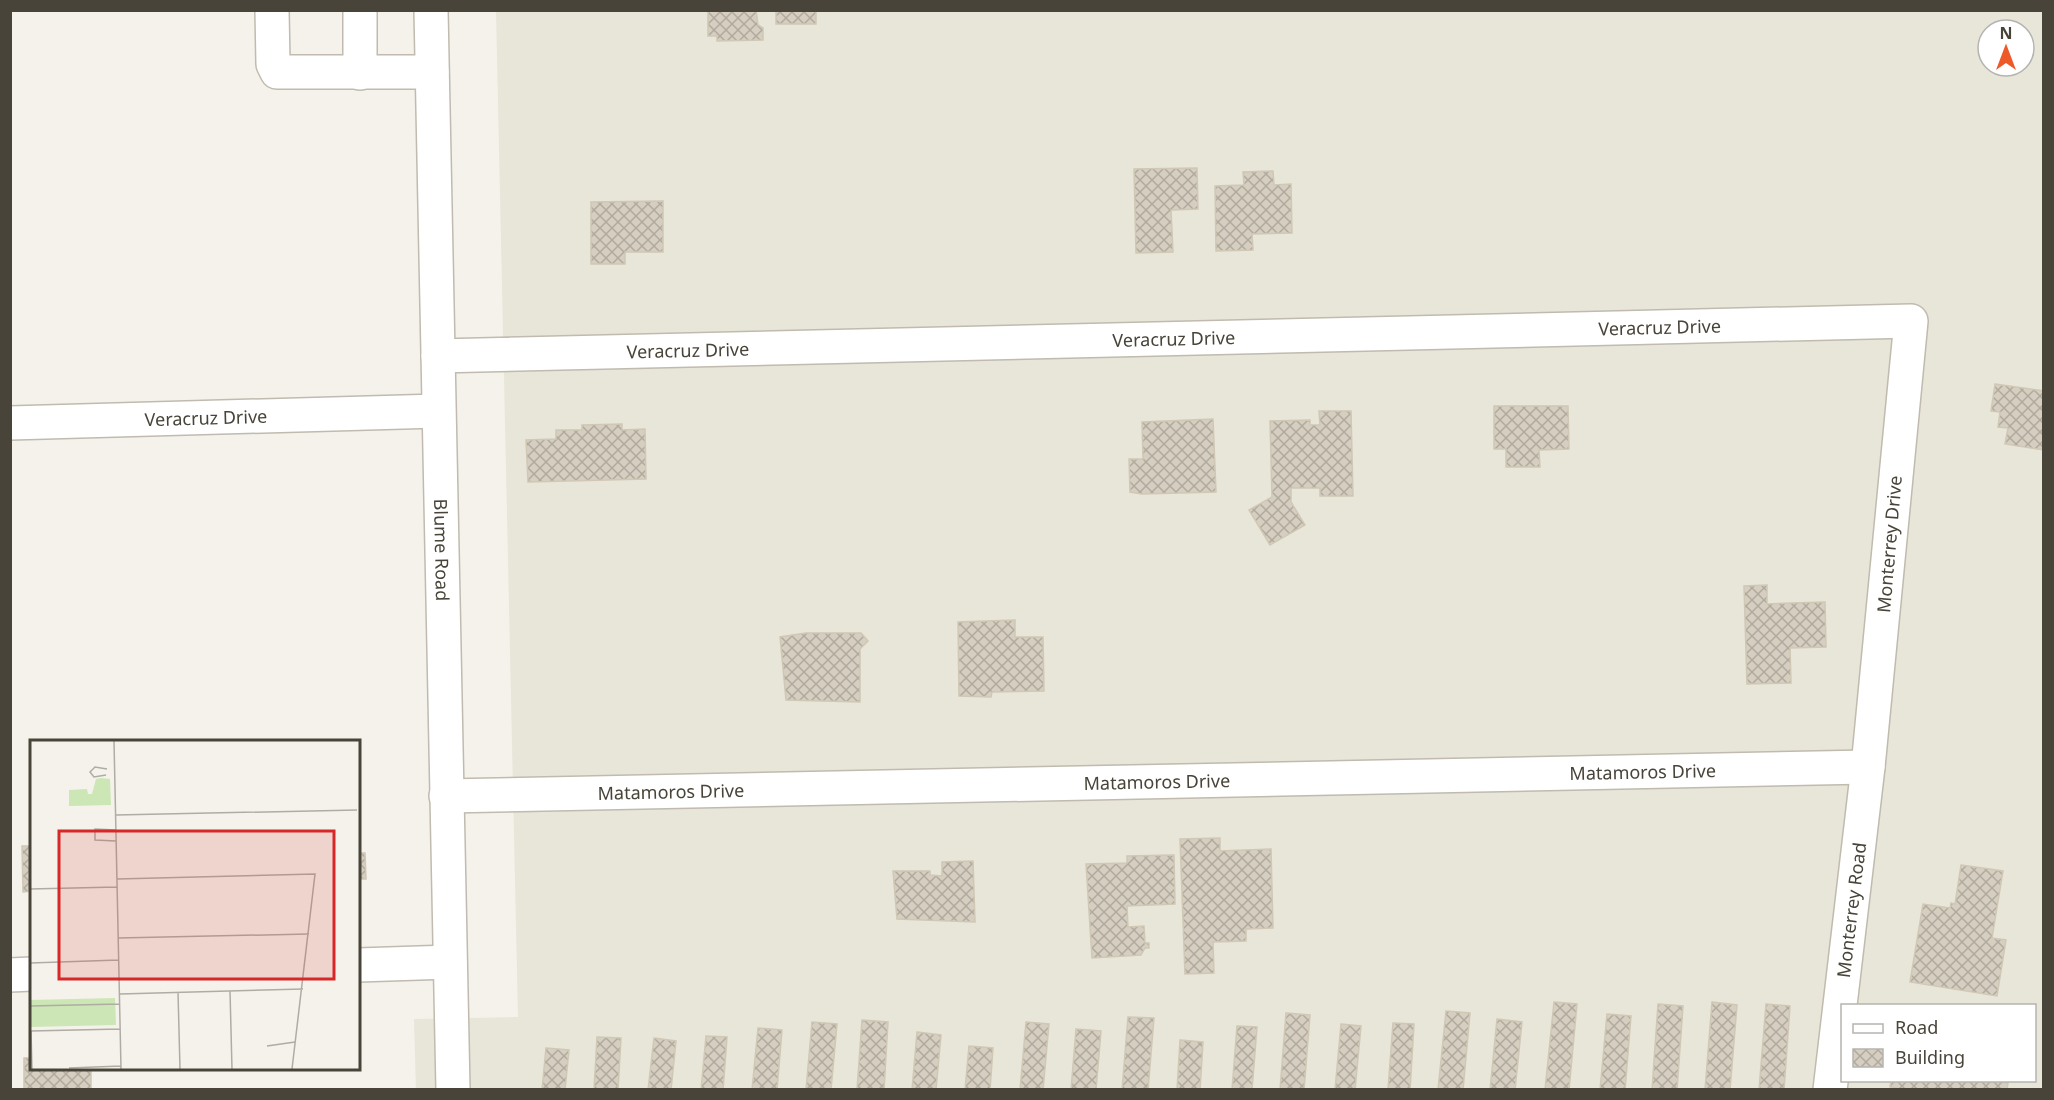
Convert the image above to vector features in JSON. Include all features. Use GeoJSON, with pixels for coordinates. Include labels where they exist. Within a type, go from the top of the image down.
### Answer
{"type":"FeatureCollection","features":[{"type":"Feature","properties":{"kind":"street"},"geometry":{"type":"LineString","coordinates":[[272,10],[273,64],[277,72],[432,72]]}},
{"type":"Feature","properties":{"kind":"street"},"geometry":{"type":"LineString","coordinates":[[360,10],[360,73]]}},
{"type":"Feature","properties":{"kind":"street","name":"Blume Road"},"geometry":{"type":"LineString","coordinates":[[431,10],[453,1089]]}},
{"type":"Feature","properties":{"kind":"street","name":"Veracruz Drive"},"geometry":{"type":"LineString","coordinates":[[438,356],[1911,321]]}},
{"type":"Feature","properties":{"kind":"street","name":"Monterrey Drive"},"geometry":{"type":"LineString","coordinates":[[1868,767],[1911,321]]}},
{"type":"Feature","properties":{"kind":"street","name":"Veracruz Drive"},"geometry":{"type":"LineString","coordinates":[[10,423],[438,411]]}},
{"type":"Feature","properties":{"kind":"street","name":"Matamoros Drive"},"geometry":{"type":"LineString","coordinates":[[446,796],[1868,767]]}},
{"type":"Feature","properties":{"kind":"street","name":"Monterrey Road"},"geometry":{"type":"LineString","coordinates":[[1830,1089],[1868,767]]}},
{"type":"Feature","properties":{"kind":"street"},"geometry":{"type":"LineString","coordinates":[[360,965],[450,962]]}},
{"type":"Feature","properties":{"kind":"street"},"geometry":{"type":"LineString","coordinates":[[10,975],[30,974]]}},
{"type":"Feature","properties":{"kind":"shaded area"},"geometry":{"type":"Polygon","coordinates":[[[496,11],[2043,11],[2043,1089],[416,1090],[414,1019],[518,1017],[496,11]]]}},
{"type":"Feature","properties":{"kind":"building"},"geometry":{"type":"Polygon","coordinates":[[[708,10],[756,10],[758,25],[763,28],[763,40],[717,41],[717,36],[708,36],[708,10]]]}},
{"type":"Feature","properties":{"kind":"building"},"geometry":{"type":"Polygon","coordinates":[[[776,10],[816,10],[816,24],[776,24],[776,10]]]}},
{"type":"Feature","properties":{"kind":"building"},"geometry":{"type":"Polygon","coordinates":[[[1197,168],[1198,209],[1171,210],[1173,252],[1136,253],[1134,169],[1197,168]]]}},
{"type":"Feature","properties":{"kind":"building"},"geometry":{"type":"Polygon","coordinates":[[[1273,171],[1274,185],[1291,184],[1292,233],[1252,234],[1253,250],[1216,251],[1215,186],[1244,185],[1243,172],[1273,171]]]}},
{"type":"Feature","properties":{"kind":"building"},"geometry":{"type":"Polygon","coordinates":[[[663,201],[663,252],[625,252],[625,264],[591,264],[591,202],[663,201]]]}},
{"type":"Feature","properties":{"kind":"building"},"geometry":{"type":"Polygon","coordinates":[[[1995,384],[2044,391],[2044,450],[2005,444],[2008,428],[1998,427],[2000,412],[1991,411],[1995,384]]]}},
{"type":"Feature","properties":{"kind":"building"},"geometry":{"type":"Polygon","coordinates":[[[1494,406],[1568,406],[1569,449],[1539,450],[1540,467],[1506,467],[1506,449],[1494,449],[1494,406]]]}},
{"type":"Feature","properties":{"kind":"building"},"geometry":{"type":"Polygon","coordinates":[[[1319,411],[1351,411],[1353,496],[1320,496],[1320,488],[1291,488],[1291,502],[1305,525],[1270,545],[1249,510],[1272,497],[1270,421],[1310,420],[1310,425],[1320,425],[1319,411]]]}},
{"type":"Feature","properties":{"kind":"building"},"geometry":{"type":"Polygon","coordinates":[[[1213,419],[1216,492],[1142,494],[1130,492],[1129,459],[1143,459],[1142,422],[1213,419]]]}},
{"type":"Feature","properties":{"kind":"building"},"geometry":{"type":"Polygon","coordinates":[[[622,424],[622,430],[645,429],[646,479],[528,482],[526,440],[556,439],[556,430],[582,430],[582,425],[622,424]]]}},
{"type":"Feature","properties":{"kind":"building"},"geometry":{"type":"Polygon","coordinates":[[[1767,585],[1767,604],[1825,602],[1826,647],[1790,648],[1791,683],[1747,684],[1744,586],[1767,585]]]}},
{"type":"Feature","properties":{"kind":"building"},"geometry":{"type":"Polygon","coordinates":[[[1015,620],[1015,637],[1043,637],[1044,691],[992,692],[991,697],[959,696],[958,622],[1015,620]]]}},
{"type":"Feature","properties":{"kind":"building"},"geometry":{"type":"Polygon","coordinates":[[[806,633],[861,633],[868,641],[860,649],[860,702],[786,700],[780,637],[806,633]]]}},
{"type":"Feature","properties":{"kind":"building"},"geometry":{"type":"Polygon","coordinates":[[[1220,838],[1220,851],[1271,849],[1273,928],[1246,929],[1246,941],[1213,942],[1214,973],[1185,974],[1180,839],[1220,838]]]}},
{"type":"Feature","properties":{"kind":"building"},"geometry":{"type":"Polygon","coordinates":[[[22,846],[30,846],[30,891],[23,892],[22,846]]]}},
{"type":"Feature","properties":{"kind":"building"},"geometry":{"type":"Polygon","coordinates":[[[360,853],[365,853],[366,879],[360,879],[360,853]]]}},
{"type":"Feature","properties":{"kind":"building"},"geometry":{"type":"Polygon","coordinates":[[[1174,855],[1175,904],[1127,906],[1128,927],[1144,926],[1145,943],[1149,943],[1149,948],[1145,948],[1141,955],[1092,958],[1086,864],[1127,863],[1127,856],[1174,855]]]}},
{"type":"Feature","properties":{"kind":"building"},"geometry":{"type":"Polygon","coordinates":[[[973,861],[975,922],[897,919],[893,871],[930,871],[930,875],[942,876],[942,862],[973,861]]]}},
{"type":"Feature","properties":{"kind":"building"},"geometry":{"type":"Polygon","coordinates":[[[1961,865],[2003,871],[1992,938],[2006,940],[1997,996],[1910,982],[1923,904],[1950,908],[1951,903],[1955,904],[1961,865]]]}},
{"type":"Feature","properties":{"kind":"building"},"geometry":{"type":"Polygon","coordinates":[[[1554,1002],[1577,1004],[1569,1090],[1545,1090],[1554,1002]]]}},
{"type":"Feature","properties":{"kind":"building"},"geometry":{"type":"Polygon","coordinates":[[[1712,1002],[1737,1005],[1730,1090],[1705,1090],[1712,1002]]]}},
{"type":"Feature","properties":{"kind":"building"},"geometry":{"type":"Polygon","coordinates":[[[1658,1004],[1683,1006],[1677,1090],[1652,1090],[1658,1004]]]}},
{"type":"Feature","properties":{"kind":"building"},"geometry":{"type":"Polygon","coordinates":[[[1766,1004],[1790,1006],[1784,1090],[1759,1090],[1766,1004]]]}},
{"type":"Feature","properties":{"kind":"building"},"geometry":{"type":"Polygon","coordinates":[[[1446,1011],[1470,1013],[1463,1090],[1438,1090],[1446,1011]]]}},
{"type":"Feature","properties":{"kind":"building"},"geometry":{"type":"Polygon","coordinates":[[[1286,1013],[1310,1015],[1304,1090],[1280,1090],[1286,1013]]]}},
{"type":"Feature","properties":{"kind":"building"},"geometry":{"type":"Polygon","coordinates":[[[1607,1014],[1631,1016],[1625,1090],[1600,1090],[1607,1014]]]}},
{"type":"Feature","properties":{"kind":"building"},"geometry":{"type":"Polygon","coordinates":[[[1128,1017],[1154,1018],[1148,1090],[1122,1090],[1128,1017]]]}},
{"type":"Feature","properties":{"kind":"building"},"geometry":{"type":"Polygon","coordinates":[[[1497,1019],[1522,1022],[1515,1090],[1490,1090],[1497,1019]]]}},
{"type":"Feature","properties":{"kind":"building"},"geometry":{"type":"Polygon","coordinates":[[[862,1020],[888,1022],[884,1090],[857,1090],[862,1020]]]}},
{"type":"Feature","properties":{"kind":"building"},"geometry":{"type":"Polygon","coordinates":[[[812,1022],[837,1024],[831,1090],[806,1090],[812,1022]]]}},
{"type":"Feature","properties":{"kind":"building"},"geometry":{"type":"Polygon","coordinates":[[[1026,1022],[1049,1024],[1043,1090],[1020,1090],[1026,1022]]]}},
{"type":"Feature","properties":{"kind":"building"},"geometry":{"type":"Polygon","coordinates":[[[1393,1023],[1414,1024],[1410,1090],[1388,1090],[1393,1023]]]}},
{"type":"Feature","properties":{"kind":"building"},"geometry":{"type":"Polygon","coordinates":[[[1341,1024],[1361,1026],[1355,1090],[1335,1090],[1341,1024]]]}},
{"type":"Feature","properties":{"kind":"building"},"geometry":{"type":"Polygon","coordinates":[[[1237,1026],[1257,1027],[1252,1090],[1232,1090],[1237,1026]]]}},
{"type":"Feature","properties":{"kind":"building"},"geometry":{"type":"Polygon","coordinates":[[[758,1028],[782,1030],[777,1090],[752,1090],[758,1028]]]}},
{"type":"Feature","properties":{"kind":"building"},"geometry":{"type":"Polygon","coordinates":[[[1076,1029],[1101,1031],[1096,1090],[1071,1090],[1076,1029]]]}},
{"type":"Feature","properties":{"kind":"building"},"geometry":{"type":"Polygon","coordinates":[[[917,1032],[941,1035],[936,1090],[912,1090],[917,1032]]]}},
{"type":"Feature","properties":{"kind":"building"},"geometry":{"type":"Polygon","coordinates":[[[706,1036],[727,1037],[723,1090],[701,1090],[706,1036]]]}},
{"type":"Feature","properties":{"kind":"building"},"geometry":{"type":"Polygon","coordinates":[[[597,1037],[621,1038],[618,1090],[594,1090],[597,1037]]]}},
{"type":"Feature","properties":{"kind":"building"},"geometry":{"type":"Polygon","coordinates":[[[654,1038],[676,1041],[671,1090],[648,1090],[654,1038]]]}},
{"type":"Feature","properties":{"kind":"building"},"geometry":{"type":"Polygon","coordinates":[[[1180,1040],[1203,1042],[1200,1090],[1177,1090],[1180,1040]]]}},
{"type":"Feature","properties":{"kind":"building"},"geometry":{"type":"Polygon","coordinates":[[[969,1046],[993,1048],[990,1090],[965,1090],[969,1046]]]}},
{"type":"Feature","properties":{"kind":"building"},"geometry":{"type":"Polygon","coordinates":[[[546,1048],[569,1050],[565,1090],[542,1090],[546,1048]]]}},
{"type":"Feature","properties":{"kind":"building"},"geometry":{"type":"Polygon","coordinates":[[[24,1058],[30,1058],[30,1070],[91,1070],[91,1090],[24,1090],[24,1058]]]}},
{"type":"Feature","properties":{"kind":"building"},"geometry":{"type":"Polygon","coordinates":[[[1891,1082],[2008,1083],[2007,1090],[1907,1090],[1890,1087],[1891,1082]]]}}]}
